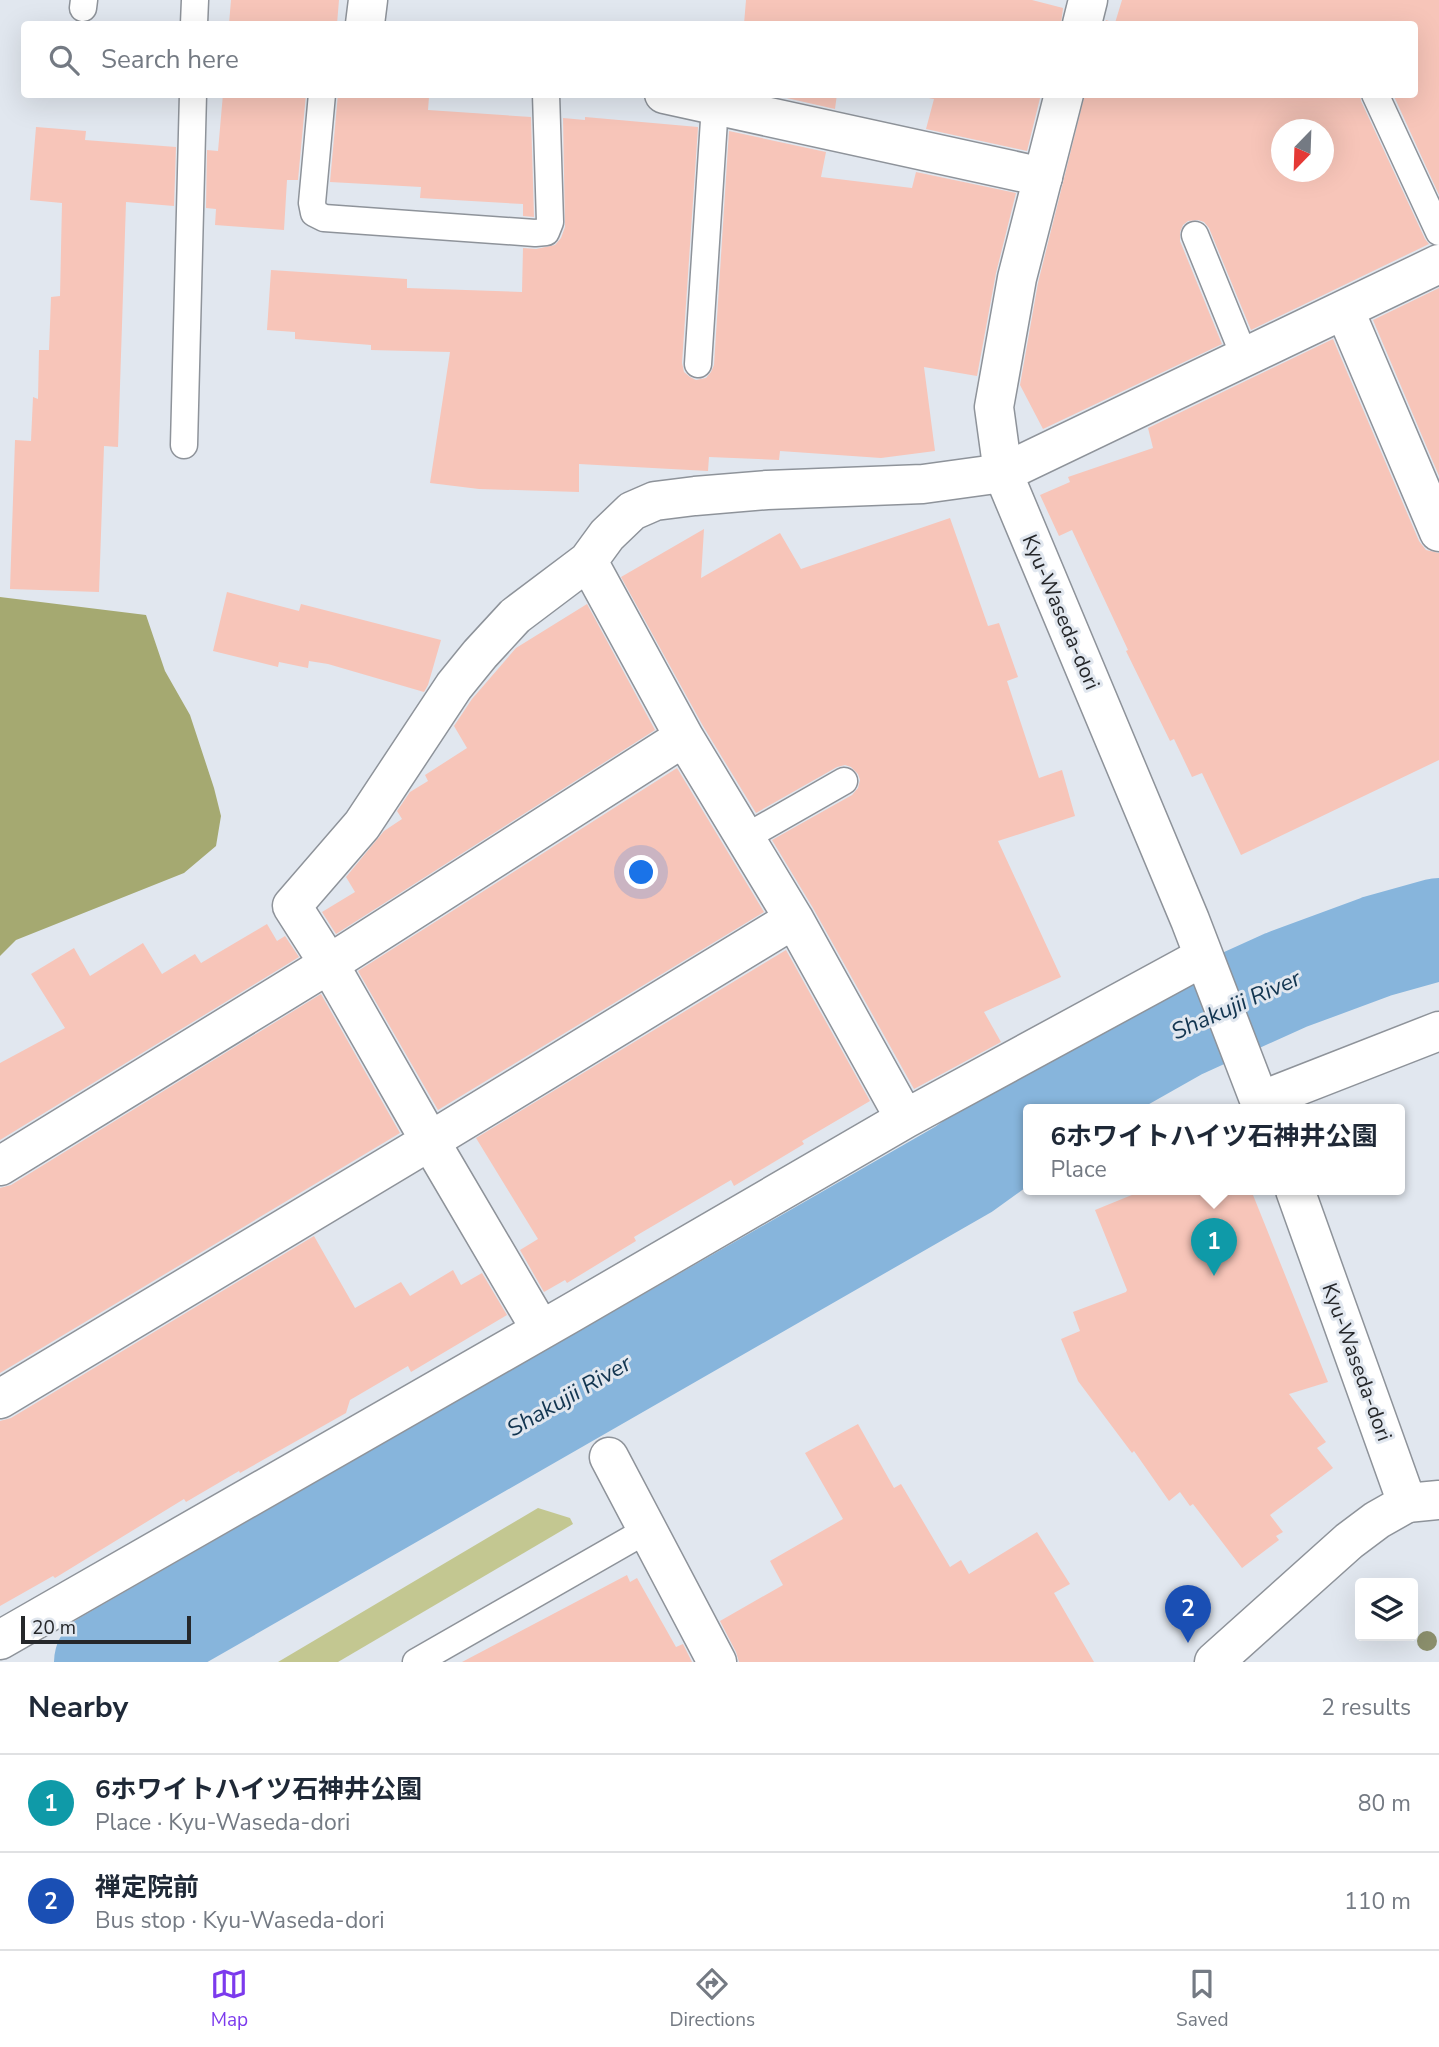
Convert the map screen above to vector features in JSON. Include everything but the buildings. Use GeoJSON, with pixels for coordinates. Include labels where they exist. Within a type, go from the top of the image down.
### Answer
{"type":"FeatureCollection","features":[{"type":"Feature","properties":{"kind":"street"},"geometry":{"type":"LineString","coordinates":[[365,21],[368,0]]}},
{"type":"Feature","properties":{"kind":"street"},"geometry":{"type":"LineString","coordinates":[[1083,21],[1088,0]]}},
{"type":"Feature","properties":{"kind":"street"},"geometry":{"type":"LineString","coordinates":[[683,98],[1043,177]]}},
{"type":"Feature","properties":{"kind":"street","name":"Kyu-Waseda-dori"},"geometry":{"type":"LineString","coordinates":[[1063,98],[1017,278],[994,407],[1003,473],[1258,1096]]}},
{"type":"Feature","properties":{"kind":"street"},"geometry":{"type":"LineString","coordinates":[[541,1330],[329,964],[292,906],[362,825],[454,686],[480,654],[515,616],[588,561],[607,535],[632,512],[655,501],[767,490],[923,484],[1003,473],[1439,264]]}},
{"type":"Feature","properties":{"kind":"street"},"geometry":{"type":"LineString","coordinates":[[1345,311],[1439,532]]}},
{"type":"Feature","properties":{"kind":"street"},"geometry":{"type":"LineString","coordinates":[[588,561],[684,737],[794,919],[905,1119]]}},
{"type":"Feature","properties":{"kind":"street"},"geometry":{"type":"LineString","coordinates":[[0,1166],[329,964],[684,737]]}},
{"type":"Feature","properties":{"kind":"street"},"geometry":{"type":"LineString","coordinates":[[0,1399],[794,919]]}},
{"type":"Feature","properties":{"kind":"street"},"geometry":{"type":"LineString","coordinates":[[0,1640],[905,1119],[1206,965]]}},
{"type":"Feature","properties":{"kind":"street"},"geometry":{"type":"LineString","coordinates":[[1258,1096],[1439,1031]]}},
{"type":"Feature","properties":{"kind":"street","name":"Kyu-Waseda-dori"},"geometry":{"type":"LineString","coordinates":[[1297,1195],[1423,1501]]}},
{"type":"Feature","properties":{"kind":"street"},"geometry":{"type":"LineString","coordinates":[[609,1457],[717,1662]]}},
{"type":"Feature","properties":{"kind":"street"},"geometry":{"type":"LineString","coordinates":[[1214,1662],[1349,1541],[1377,1520],[1423,1501]]}},
{"type":"Feature","properties":{"kind":"lane"},"geometry":{"type":"LineString","coordinates":[[194,21],[195,0]]}},
{"type":"Feature","properties":{"kind":"lane"},"geometry":{"type":"LineString","coordinates":[[184,445],[193,98]]}},
{"type":"Feature","properties":{"kind":"lane"},"geometry":{"type":"LineString","coordinates":[[322,98],[312,203],[314,213],[324,218],[535,233],[546,232],[550,222],[546,98]]}},
{"type":"Feature","properties":{"kind":"lane"},"geometry":{"type":"LineString","coordinates":[[1377,98],[1439,232]]}},
{"type":"Feature","properties":{"kind":"lane"},"geometry":{"type":"LineString","coordinates":[[698,364],[715,105]]}},
{"type":"Feature","properties":{"kind":"lane"},"geometry":{"type":"LineString","coordinates":[[1195,235],[1245,358]]}},
{"type":"Feature","properties":{"kind":"lane"},"geometry":{"type":"LineString","coordinates":[[746,837],[844,781]]}},
{"type":"Feature","properties":{"kind":"lane"},"geometry":{"type":"LineString","coordinates":[[416,1662],[647,1530]]}},
{"type":"Feature","properties":{"kind":"green space"},"geometry":{"type":"Polygon","coordinates":[[[0,597],[146,615],[165,671],[190,715],[221,816],[216,846],[184,873],[16,940],[0,956],[0,597]]]}},
{"type":"Feature","properties":{"kind":"green space"},"geometry":{"type":"Polygon","coordinates":[[[538,1508],[570,1518],[573,1524],[338,1662],[278,1662],[538,1508]]]}},
{"type":"Feature","properties":{"kind":"waterway","name":"Shakujii River"},"geometry":{"type":"LineString","coordinates":[[1057,1104],[1102,1072],[1178,1029],[1286,980],[1378,946],[1439,929]]}},
{"type":"Feature","properties":{"kind":"waterway","name":"Shakujii River"},"geometry":{"type":"LineString","coordinates":[[105,1662],[964,1169],[1023,1127]]}},
{"type":"Feature","properties":{"kind":"place","name":"6ホワイトハイツ石神井公園"},"geometry":{"type":"Point","coordinates":[1214,1276]}},
{"type":"Feature","properties":{"kind":"place","name":"禅定院前"},"geometry":{"type":"Point","coordinates":[1188,1643]}}]}
